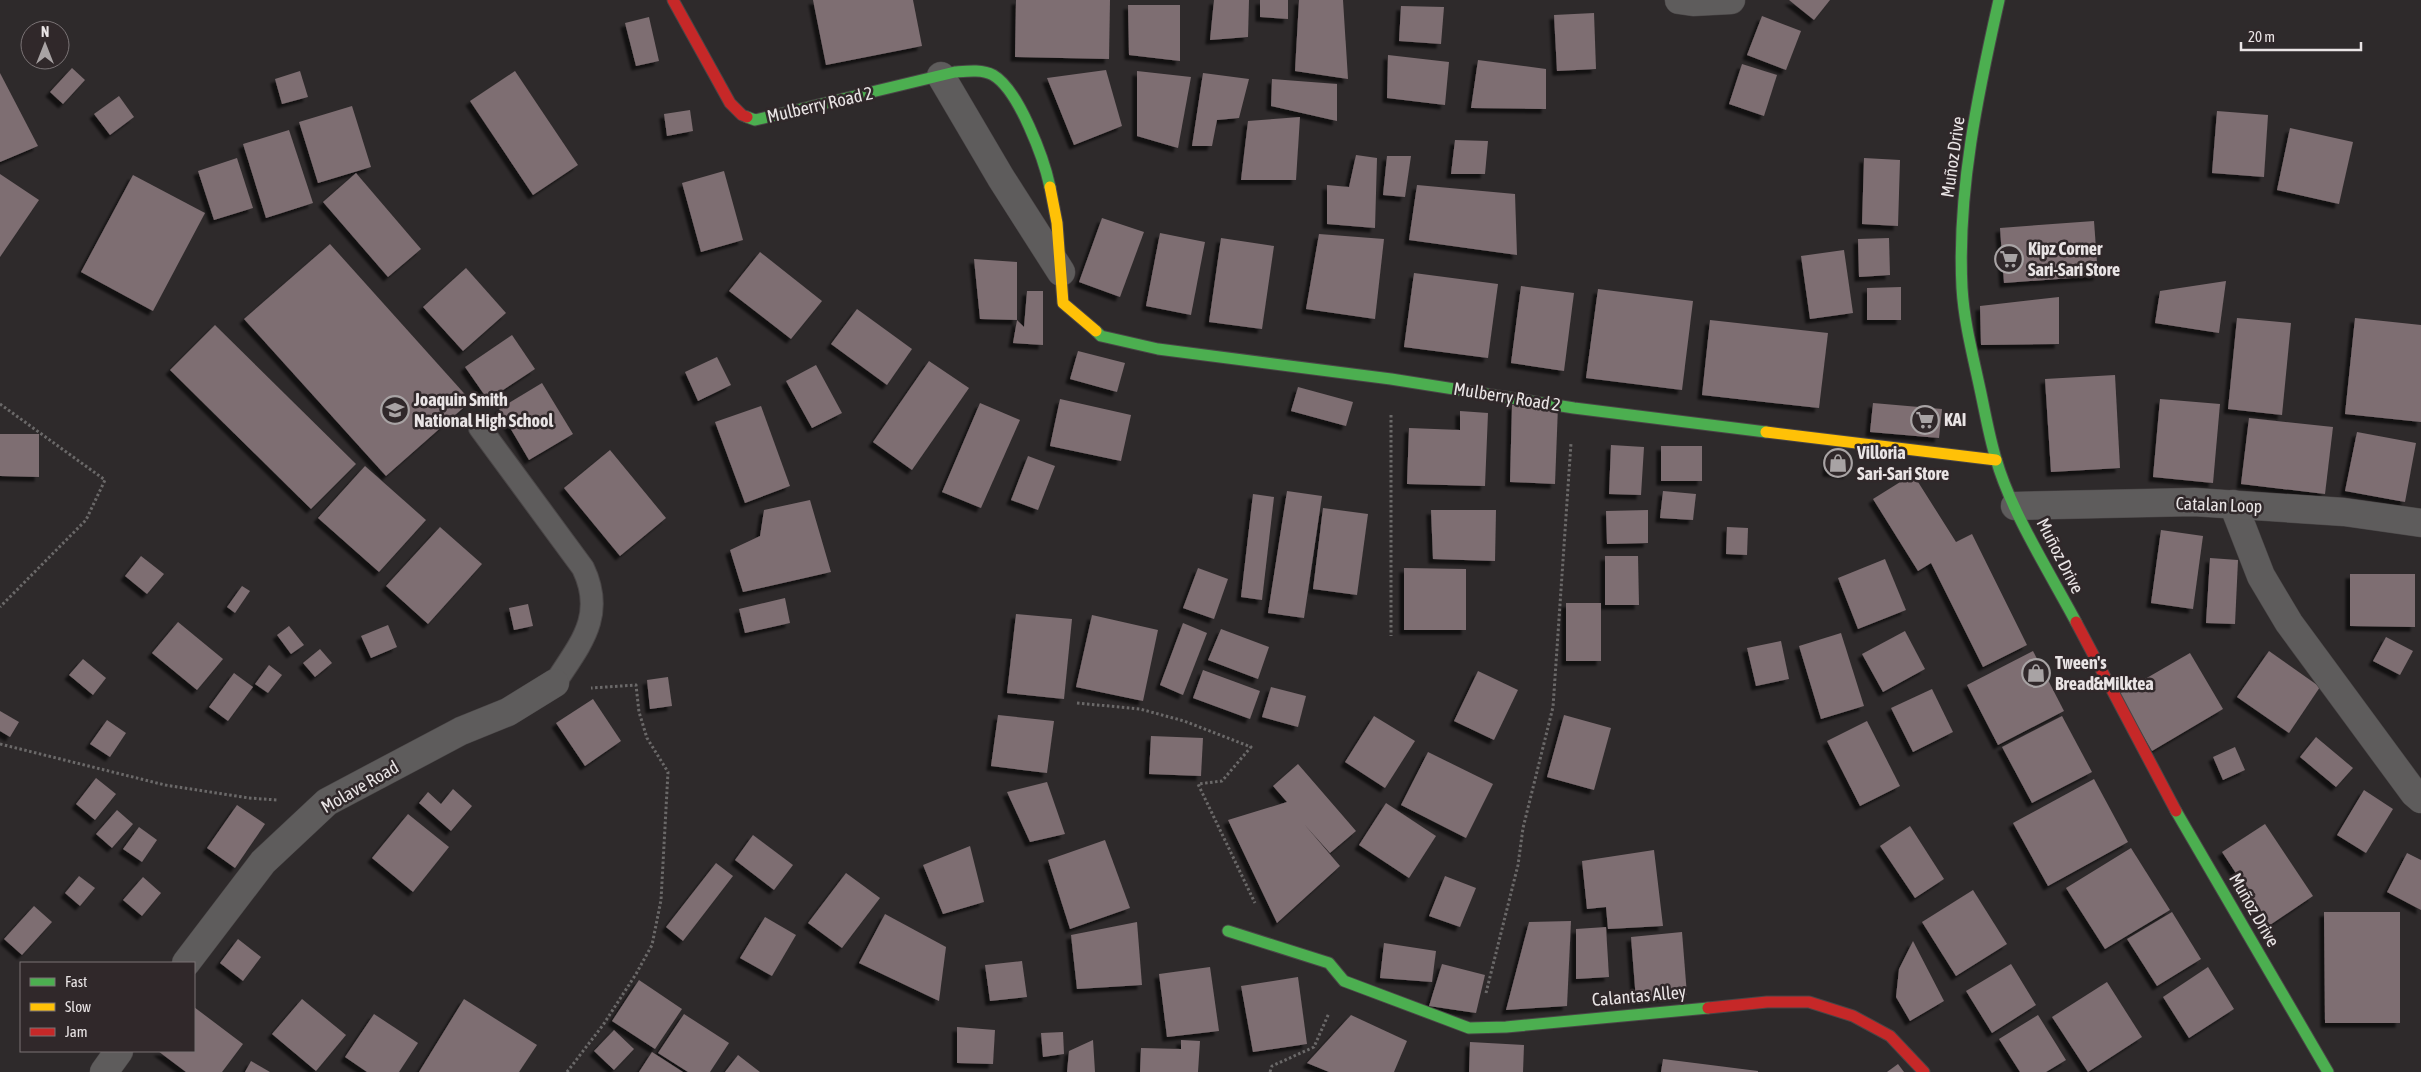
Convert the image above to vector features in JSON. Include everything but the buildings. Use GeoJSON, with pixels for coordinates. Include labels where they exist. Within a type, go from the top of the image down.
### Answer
{"type":"FeatureCollection","features":[{"type":"Feature","properties":{"kind":"street","name":"Mulberry Road 2"},"geometry":{"type":"LineString","coordinates":[[672,0],[730,103],[742,115],[755,120],[941,76],[977,70],[990,73],[1002,82],[1026,118],[1045,161],[1054,195],[1063,303],[1101,336],[1158,349],[1392,379],[1574,408],[1996,460]]}},
{"type":"Feature","properties":{"kind":"street"},"geometry":{"type":"LineString","coordinates":[[1679,0],[1693,2],[1731,0]]}},
{"type":"Feature","properties":{"kind":"street","name":"Muñoz Drive"},"geometry":{"type":"LineString","coordinates":[[1999,0],[1986,58],[1968,170],[1963,222],[1962,289],[1970,343],[1996,460],[2015,506],[2169,798],[2328,1072]]}},
{"type":"Feature","properties":{"kind":"street","name":"Mulberry Road 2"},"geometry":{"type":"LineString","coordinates":[[941,76],[1001,178],[1061,272]]}},
{"type":"Feature","properties":{"kind":"street","name":"Catalan Loop"},"geometry":{"type":"LineString","coordinates":[[2015,506],[2194,502],[2344,512],[2421,523]]}},
{"type":"Feature","properties":{"kind":"street"},"geometry":{"type":"LineString","coordinates":[[2234,504],[2261,576],[2289,623],[2346,703],[2414,793],[2421,799]]}},
{"type":"Feature","properties":{"kind":"street","name":"Molave Road"},"geometry":{"type":"LineString","coordinates":[[187,962],[263,862],[327,802],[461,731],[508,712],[555,683]]}},
{"type":"Feature","properties":{"kind":"street","name":"Calantas Alley"},"geometry":{"type":"LineString","coordinates":[[1228,932],[1329,963],[1344,981],[1469,1028],[1506,1027],[1766,1002],[1809,1002],[1853,1016],[1890,1036],[1924,1072]]}},
{"type":"Feature","properties":{"kind":"street"},"geometry":{"type":"LineString","coordinates":[[104,1072],[118,1052]]}},
{"type":"Feature","properties":{"kind":"lane"},"geometry":{"type":"LineString","coordinates":[[480,428],[583,568],[591,584],[593,600],[591,618],[584,639],[555,683]]}},
{"type":"Feature","properties":{"kind":"path"},"geometry":{"type":"LineString","coordinates":[[1392,379],[1392,636]]}},
{"type":"Feature","properties":{"kind":"path"},"geometry":{"type":"LineString","coordinates":[[0,404],[75,456],[105,480],[86,520],[0,608]]}},
{"type":"Feature","properties":{"kind":"path"},"geometry":{"type":"LineString","coordinates":[[1469,1028],[1481,1015],[1518,865],[1522,828],[1553,707],[1574,408]]}},
{"type":"Feature","properties":{"kind":"path"},"geometry":{"type":"LineString","coordinates":[[567,1072],[604,1025],[652,946],[661,900],[668,810],[668,772],[646,738],[636,685],[594,687]]}},
{"type":"Feature","properties":{"kind":"path"},"geometry":{"type":"LineString","coordinates":[[1077,703],[1140,709],[1184,721],[1251,746],[1222,781],[1198,784],[1275,946]]}},
{"type":"Feature","properties":{"kind":"path"},"geometry":{"type":"LineString","coordinates":[[0,744],[165,785],[249,798],[327,802]]}},
{"type":"Feature","properties":{"kind":"path"},"geometry":{"type":"LineString","coordinates":[[1270,1072],[1272,1066],[1314,1047],[1344,981]]}},
{"type":"Feature","properties":{"kind":"traffic: fast"},"geometry":{"type":"LineString","coordinates":[[1999,0],[1977,107],[1966,179],[1961,252],[1963,301],[1989,433],[2003,479],[2021,521],[2076,622]]}},
{"type":"Feature","properties":{"kind":"traffic: fast"},"geometry":{"type":"LineString","coordinates":[[747,117],[755,120],[955,72],[984,72],[993,75],[1003,83],[1021,110],[1036,143],[1050,187]]}},
{"type":"Feature","properties":{"kind":"traffic: fast"},"geometry":{"type":"LineString","coordinates":[[1096,331],[1101,336],[1158,349],[1391,379],[1574,408],[1766,432]]}},
{"type":"Feature","properties":{"kind":"traffic: fast"},"geometry":{"type":"LineString","coordinates":[[2176,811],[2328,1072]]}},
{"type":"Feature","properties":{"kind":"traffic: fast"},"geometry":{"type":"LineString","coordinates":[[1228,931],[1329,963],[1344,981],[1469,1028],[1506,1027],[1708,1008]]}},
{"type":"Feature","properties":{"kind":"traffic: slow"},"geometry":{"type":"LineString","coordinates":[[1050,187],[1057,223],[1063,303],[1096,331]]}},
{"type":"Feature","properties":{"kind":"traffic: slow"},"geometry":{"type":"LineString","coordinates":[[1766,432],[1996,460]]}},
{"type":"Feature","properties":{"kind":"traffic: jam"},"geometry":{"type":"LineString","coordinates":[[673,0],[730,103],[742,115],[747,117]]}},
{"type":"Feature","properties":{"kind":"traffic: jam"},"geometry":{"type":"LineString","coordinates":[[2076,622],[2176,811]]}},
{"type":"Feature","properties":{"kind":"traffic: jam"},"geometry":{"type":"LineString","coordinates":[[1708,1008],[1767,1002],[1809,1002],[1853,1016],[1890,1036],[1924,1072]]}},
{"type":"Feature","properties":{"kind":"place","name":"Kipz Corner Sari-Sari Store"},"geometry":{"type":"Point","coordinates":[2009,259]}},
{"type":"Feature","properties":{"kind":"place","name":"Joaquin Smith National High School"},"geometry":{"type":"Point","coordinates":[395,410]}},
{"type":"Feature","properties":{"kind":"place","name":"KAI"},"geometry":{"type":"Point","coordinates":[1925,420]}},
{"type":"Feature","properties":{"kind":"place","name":"Villoria Sari-Sari Store"},"geometry":{"type":"Point","coordinates":[1838,463]}},
{"type":"Feature","properties":{"kind":"place","name":"Tween's Bread&Milktea"},"geometry":{"type":"Point","coordinates":[2036,673]}}]}
